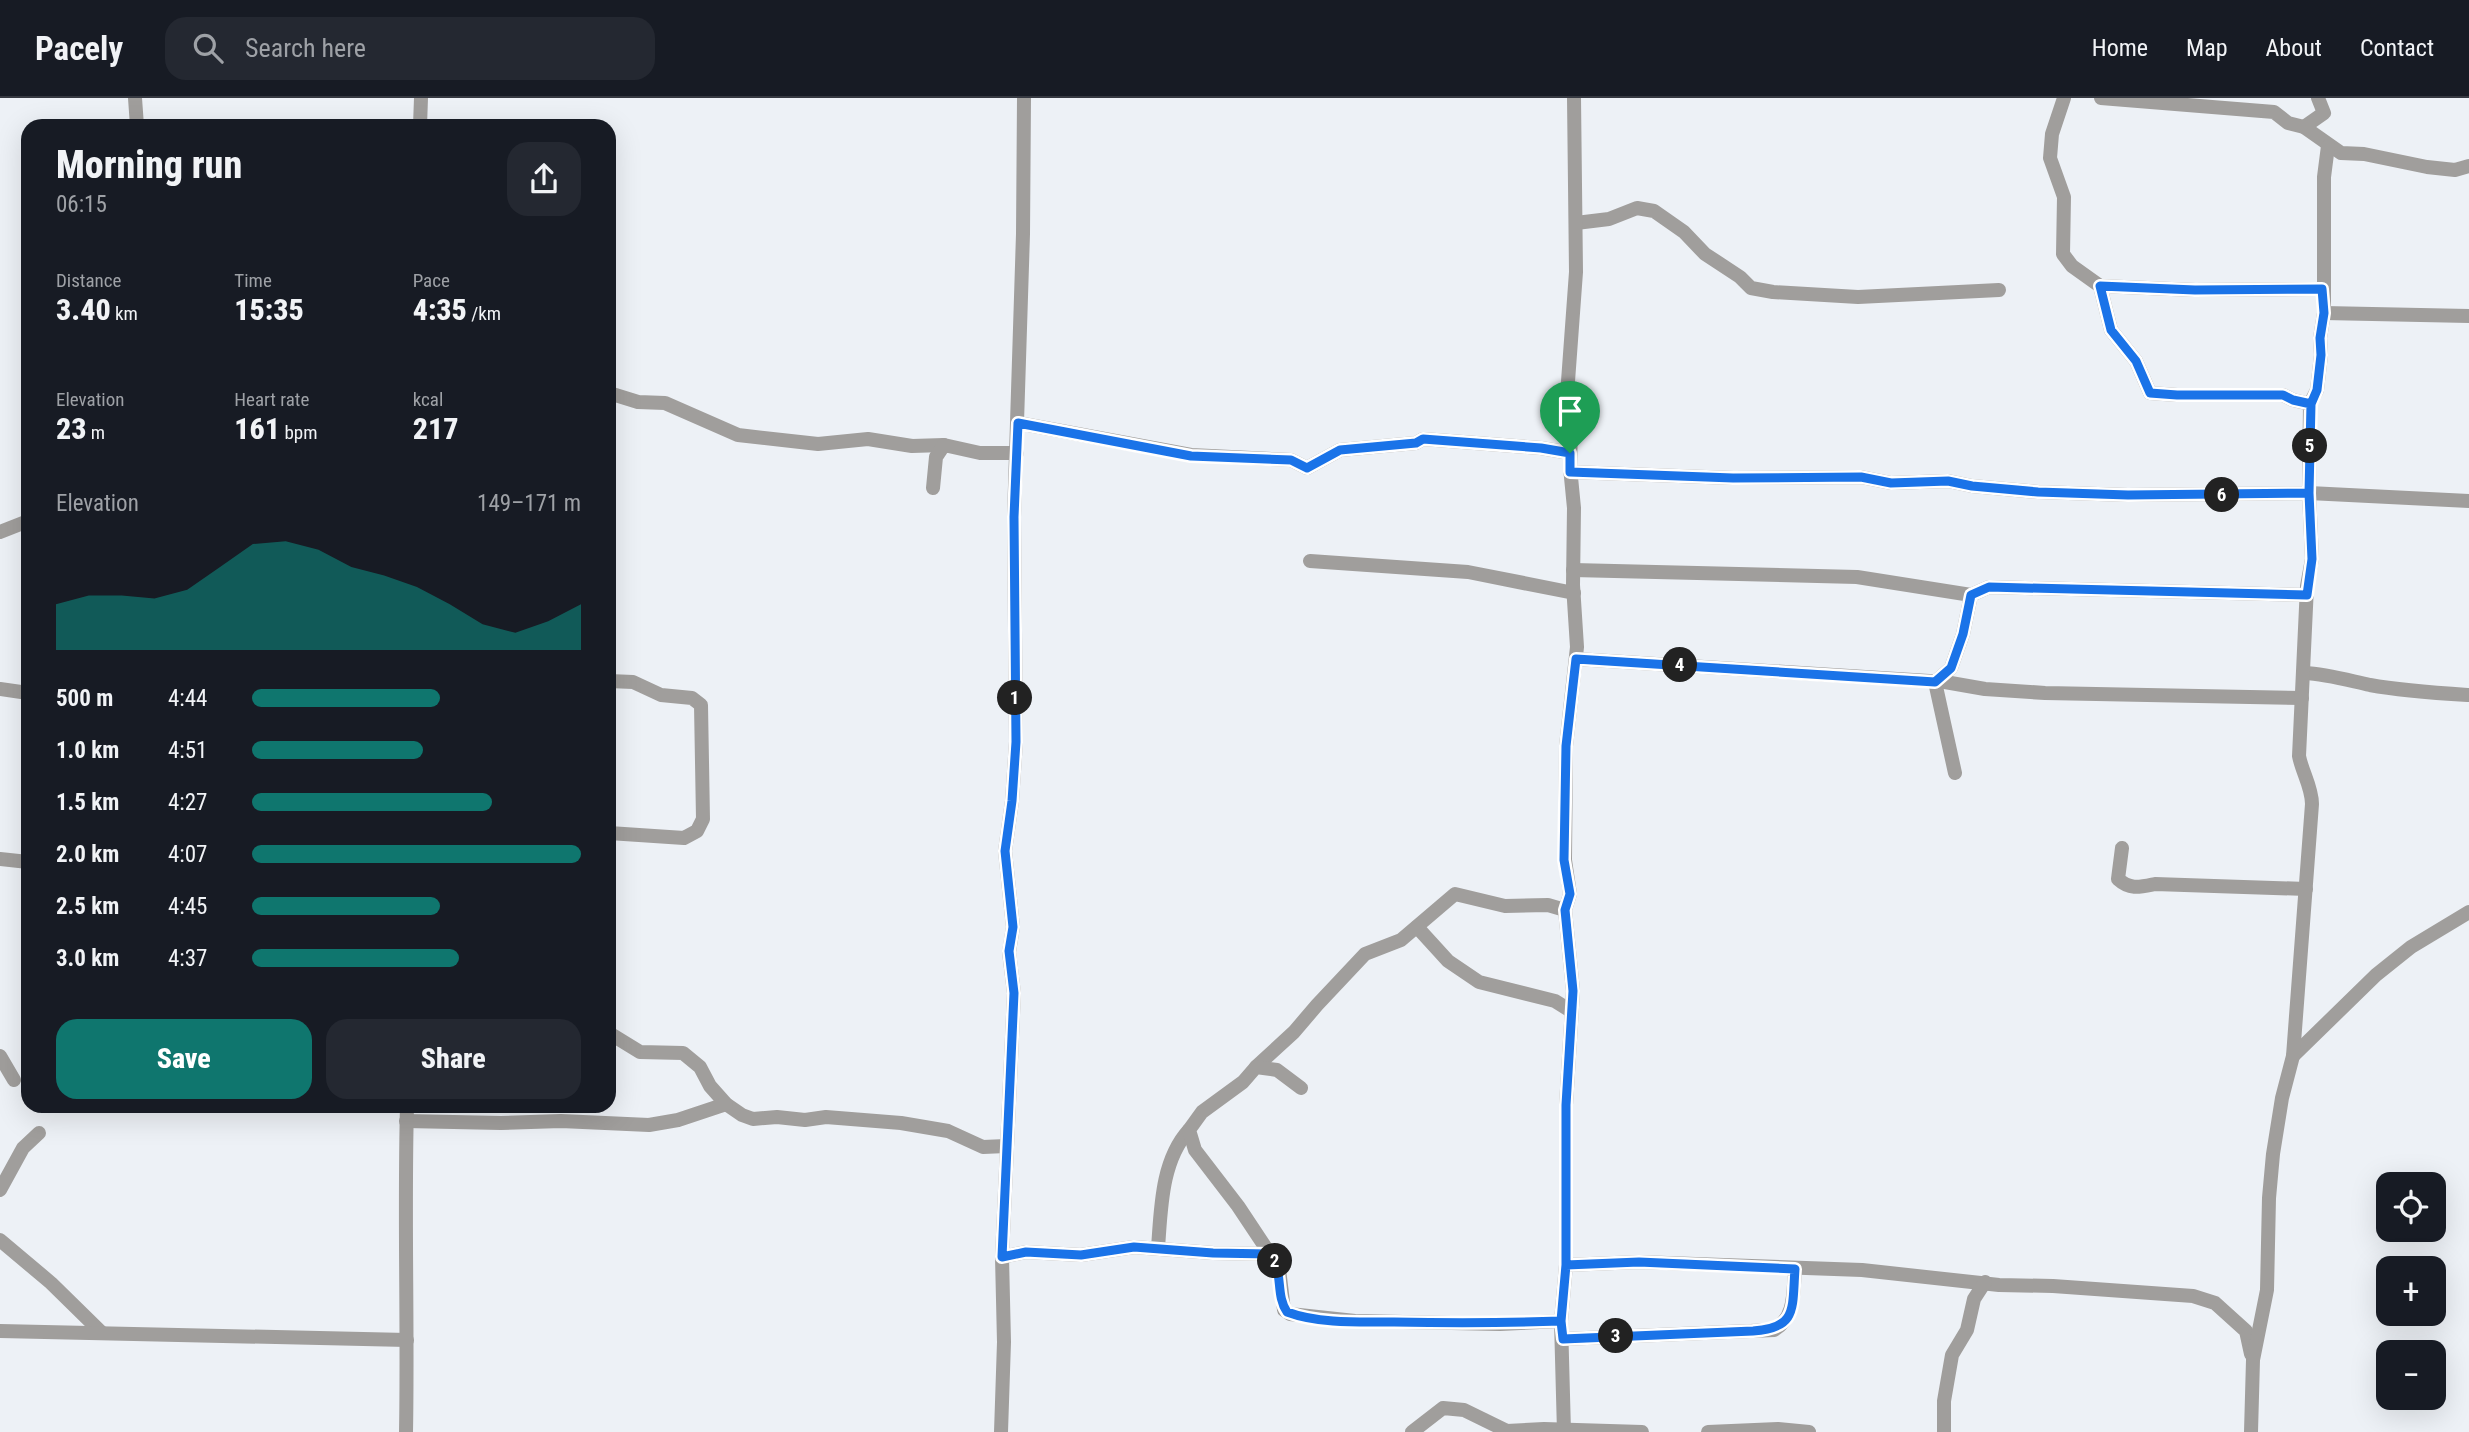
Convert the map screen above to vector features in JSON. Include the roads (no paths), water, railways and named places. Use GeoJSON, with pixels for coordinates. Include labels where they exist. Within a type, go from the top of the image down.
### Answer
{"type":"FeatureCollection","features":[{"type":"Feature","properties":{"kind":"street"},"geometry":{"type":"LineString","coordinates":[[135,98],[136,119]]}},
{"type":"Feature","properties":{"kind":"street"},"geometry":{"type":"LineString","coordinates":[[421,98],[421,119]]}},
{"type":"Feature","properties":{"kind":"street"},"geometry":{"type":"LineString","coordinates":[[1001,1432],[1004,1342],[1002,1257],[1014,993],[1009,951],[1013,927],[1005,851],[1016,742],[1014,517],[1024,98]]}},
{"type":"Feature","properties":{"kind":"street"},"geometry":{"type":"LineString","coordinates":[[1564,1431],[1561,1321],[1566,1265],[1566,1105],[1573,991],[1565,910],[1570,894],[1564,860],[1566,746],[1577,633],[1573,570],[1574,508],[1570,472],[1571,427],[1567,395],[1575,299],[1574,98]]}},
{"type":"Feature","properties":{"kind":"street"},"geometry":{"type":"LineString","coordinates":[[2064,98],[2052,134],[2050,158],[2064,197],[2063,254],[2072,266],[2100,286],[2195,290],[2322,289]]}},
{"type":"Feature","properties":{"kind":"street"},"geometry":{"type":"LineString","coordinates":[[2101,98],[2274,112],[2288,123],[2304,127],[2341,153],[2364,154],[2455,170],[2469,166]]}},
{"type":"Feature","properties":{"kind":"street"},"geometry":{"type":"LineString","coordinates":[[2304,127],[2323,113],[2318,98]]}},
{"type":"Feature","properties":{"kind":"street"},"geometry":{"type":"LineString","coordinates":[[2251,1432],[2253,1360],[2267,1290],[2273,1154],[2282,1098],[2293,1056],[2312,804],[2311,792],[2299,756],[2307,595],[2312,559],[2309,493],[2311,404],[2317,390],[2324,313],[2324,177],[2328,146]]}},
{"type":"Feature","properties":{"kind":"street"},"geometry":{"type":"LineString","coordinates":[[1576,223],[1609,219],[1637,208],[1654,211],[1684,232],[1705,254],[1740,277],[1751,288],[1773,292],[1858,297],[1999,290]]}},
{"type":"Feature","properties":{"kind":"street"},"geometry":{"type":"LineString","coordinates":[[2100,286],[2111,330],[2136,361],[2150,393],[2283,395],[2311,404]]}},
{"type":"Feature","properties":{"kind":"street"},"geometry":{"type":"LineString","coordinates":[[2324,313],[2469,316]]}},
{"type":"Feature","properties":{"kind":"street"},"geometry":{"type":"LineString","coordinates":[[616,395],[638,402],[665,403],[738,435],[818,444],[868,439],[912,446],[944,445],[980,453],[1017,453]]}},
{"type":"Feature","properties":{"kind":"street"},"geometry":{"type":"LineString","coordinates":[[1018,423],[1191,456],[1291,460],[1307,468],[1340,450],[1416,443],[1423,439],[1541,448],[1570,453]]}},
{"type":"Feature","properties":{"kind":"street"},"geometry":{"type":"LineString","coordinates":[[933,488],[936,457],[944,445]]}},
{"type":"Feature","properties":{"kind":"street"},"geometry":{"type":"LineString","coordinates":[[1570,472],[1733,478],[1861,477],[1891,483],[1948,481],[2038,492],[2128,495],[2309,493],[2469,501]]}},
{"type":"Feature","properties":{"kind":"street"},"geometry":{"type":"LineString","coordinates":[[0,532],[21,524]]}},
{"type":"Feature","properties":{"kind":"street"},"geometry":{"type":"LineString","coordinates":[[1310,561],[1468,572],[1574,593]]}},
{"type":"Feature","properties":{"kind":"street"},"geometry":{"type":"LineString","coordinates":[[1573,570],[1857,577],[1971,595],[1989,587],[2307,595]]}},
{"type":"Feature","properties":{"kind":"street"},"geometry":{"type":"LineString","coordinates":[[1935,682],[1951,668],[1963,634],[1971,595]]}},
{"type":"Feature","properties":{"kind":"street"},"geometry":{"type":"LineString","coordinates":[[1576,659],[1935,682],[2045,693],[2302,698]]}},
{"type":"Feature","properties":{"kind":"street"},"geometry":{"type":"LineString","coordinates":[[2304,673],[2326,674],[2403,690],[2469,695]]}},
{"type":"Feature","properties":{"kind":"street"},"geometry":{"type":"LineString","coordinates":[[616,681],[634,682],[661,695],[692,698],[701,705],[703,819],[697,831],[684,838],[616,833]]}},
{"type":"Feature","properties":{"kind":"street"},"geometry":{"type":"LineString","coordinates":[[1935,682],[1955,772]]}},
{"type":"Feature","properties":{"kind":"street"},"geometry":{"type":"LineString","coordinates":[[0,689],[21,692]]}},
{"type":"Feature","properties":{"kind":"street"},"geometry":{"type":"LineString","coordinates":[[2122,848],[2118,879],[2133,888],[2155,884],[2306,889]]}},
{"type":"Feature","properties":{"kind":"street"},"geometry":{"type":"LineString","coordinates":[[0,859],[21,861]]}},
{"type":"Feature","properties":{"kind":"street"},"geometry":{"type":"LineString","coordinates":[[1158,1248],[1169,1166],[1189,1130],[1202,1112],[1243,1082],[1294,1032],[1366,954],[1394,944],[1457,893],[1505,906],[1548,905],[1565,910]]}},
{"type":"Feature","properties":{"kind":"street"},"geometry":{"type":"LineString","coordinates":[[2293,1056],[2376,975],[2411,947],[2469,912]]}},
{"type":"Feature","properties":{"kind":"street"},"geometry":{"type":"LineString","coordinates":[[1417,927],[1448,961],[1479,982],[1555,1001],[1572,1011]]}},
{"type":"Feature","properties":{"kind":"street"},"geometry":{"type":"LineString","coordinates":[[616,1037],[640,1052],[683,1053],[700,1067],[710,1086],[726,1104],[753,1119],[777,1117],[805,1120],[826,1117],[901,1123],[948,1131],[983,1147],[1006,1146]]}},
{"type":"Feature","properties":{"kind":"street"},"geometry":{"type":"LineString","coordinates":[[0,1056],[14,1080]]}},
{"type":"Feature","properties":{"kind":"street"},"geometry":{"type":"LineString","coordinates":[[1256,1067],[1277,1070],[1301,1088]]}},
{"type":"Feature","properties":{"kind":"street"},"geometry":{"type":"LineString","coordinates":[[406,1432],[407,1114],[501,1123],[561,1121],[649,1125],[678,1120],[726,1104]]}},
{"type":"Feature","properties":{"kind":"street"},"geometry":{"type":"LineString","coordinates":[[1189,1130],[1195,1150],[1279,1269],[1284,1310],[1290,1314],[1355,1321],[1500,1324],[1561,1321]]}},
{"type":"Feature","properties":{"kind":"street"},"geometry":{"type":"LineString","coordinates":[[0,1191],[23,1148],[39,1133]]}},
{"type":"Feature","properties":{"kind":"street"},"geometry":{"type":"LineString","coordinates":[[0,1240],[51,1283],[102,1333]]}},
{"type":"Feature","properties":{"kind":"street"},"geometry":{"type":"LineString","coordinates":[[1002,1257],[1026,1252],[1081,1255],[1134,1247],[1270,1254]]}},
{"type":"Feature","properties":{"kind":"street"},"geometry":{"type":"LineString","coordinates":[[1566,1265],[1639,1262],[1861,1270],[1985,1282],[2193,1296],[2215,1303],[2246,1331],[2253,1360]]}},
{"type":"Feature","properties":{"kind":"street"},"geometry":{"type":"LineString","coordinates":[[1563,1339],[1774,1330],[1784,1324],[1789,1316],[1795,1269]]}},
{"type":"Feature","properties":{"kind":"street"},"geometry":{"type":"LineString","coordinates":[[1944,1432],[1944,1401],[1952,1355],[1967,1330],[1974,1299],[1985,1282]]}},
{"type":"Feature","properties":{"kind":"street"},"geometry":{"type":"LineString","coordinates":[[0,1331],[407,1340]]}},
{"type":"Feature","properties":{"kind":"street"},"geometry":{"type":"LineString","coordinates":[[1412,1432],[1443,1408],[1464,1409],[1507,1431],[1642,1432]]}},
{"type":"Feature","properties":{"kind":"street"},"geometry":{"type":"LineString","coordinates":[[1708,1432],[1777,1429],[1810,1432]]}}]}
